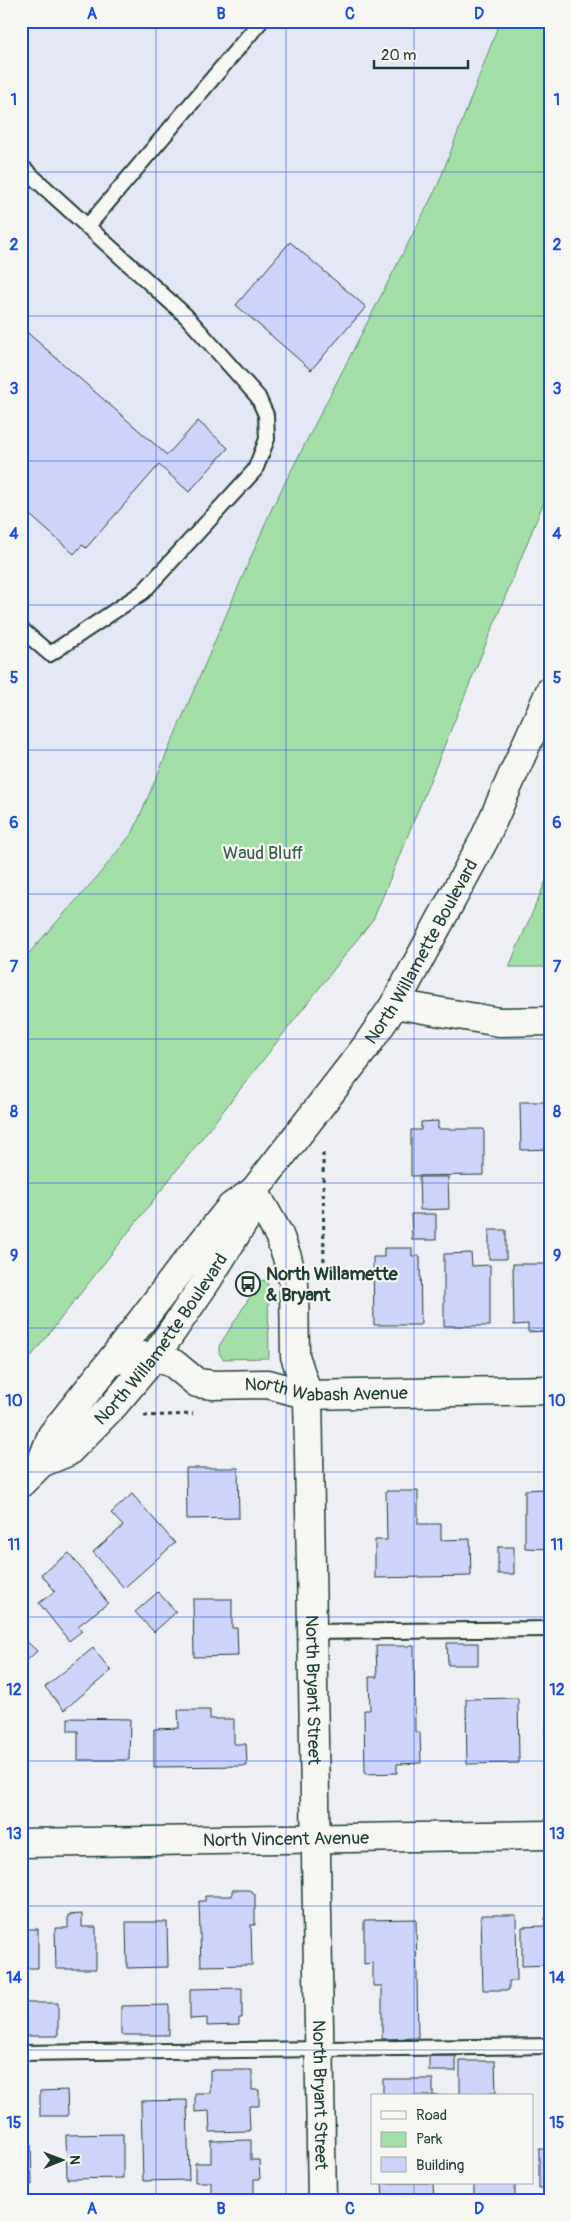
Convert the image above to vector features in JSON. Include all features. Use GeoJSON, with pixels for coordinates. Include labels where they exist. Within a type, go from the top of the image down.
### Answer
{"type":"FeatureCollection","features":[{"type":"Feature","properties":{"kind":"street","name":"North Willamette Boulevard"},"geometry":{"type":"LineString","coordinates":[[41,1463],[52,1435],[231,1207],[254,1191],[354,1062],[395,1004],[484,840],[550,691]]}},
{"type":"Feature","properties":{"kind":"street"},"geometry":{"type":"LineString","coordinates":[[395,1004],[499,1022],[550,1021]]}},
{"type":"Feature","properties":{"kind":"street","name":"North Willamette Boulevard"},"geometry":{"type":"LineString","coordinates":[[21,1483],[41,1463],[68,1452],[114,1405],[155,1356],[206,1282],[246,1218],[254,1191]]}},
{"type":"Feature","properties":{"kind":"street","name":"North Bryant Street"},"geometry":{"type":"LineString","coordinates":[[254,1191],[279,1235],[287,1257],[294,1285],[295,1356],[308,1395],[322,2201]]}},
{"type":"Feature","properties":{"kind":"street"},"geometry":{"type":"LineString","coordinates":[[111,1361],[155,1356]]}},
{"type":"Feature","properties":{"kind":"street","name":"North Wabash Avenue"},"geometry":{"type":"LineString","coordinates":[[155,1356],[174,1364],[197,1383],[268,1384],[308,1395],[550,1390]]}},
{"type":"Feature","properties":{"kind":"street","name":"North Vincent Avenue"},"geometry":{"type":"LineString","coordinates":[[21,1843],[550,1835]]}},
{"type":"Feature","properties":{"kind":"lane"},"geometry":{"type":"LineString","coordinates":[[87,227],[262,21]]}},
{"type":"Feature","properties":{"kind":"lane"},"geometry":{"type":"LineString","coordinates":[[21,166],[186,316],[258,397],[266,415],[267,439],[255,470],[143,592],[50,654],[21,629]]}},
{"type":"Feature","properties":{"kind":"lane"},"geometry":{"type":"LineString","coordinates":[[311,1632],[550,1629]]}},
{"type":"Feature","properties":{"kind":"lane"},"geometry":{"type":"LineString","coordinates":[[21,2053],[550,2046]]}},
{"type":"Feature","properties":{"kind":"path"},"geometry":{"type":"LineString","coordinates":[[323,1152],[324,1275]]}},
{"type":"Feature","properties":{"kind":"shaded area"},"geometry":{"type":"Polygon","coordinates":[[[21,21],[511,21],[448,188],[158,800],[97,877],[21,962],[21,21]]]}},
{"type":"Feature","properties":{"kind":"green space","name":"Waud Bluff"},"geometry":{"type":"Polygon","coordinates":[[[500,21],[550,21],[550,487],[374,918],[30,1358],[21,1366],[21,962],[97,877],[133,832],[272,508],[438,185],[500,21]]]}},
{"type":"Feature","properties":{"kind":"green space"},"geometry":{"type":"Polygon","coordinates":[[[550,871],[550,967],[509,967],[550,871]]]}},
{"type":"Feature","properties":{"kind":"green space"},"geometry":{"type":"Polygon","coordinates":[[[265,1280],[268,1284],[269,1358],[223,1359],[219,1353],[219,1346],[260,1281],[265,1280]]]}},
{"type":"Feature","properties":{"kind":"building"},"geometry":{"type":"Polygon","coordinates":[[[290,242],[366,307],[311,370],[236,305],[290,242]]]}},
{"type":"Feature","properties":{"kind":"building"},"geometry":{"type":"Polygon","coordinates":[[[21,327],[167,455],[198,421],[228,448],[189,492],[159,465],[86,548],[82,545],[74,554],[21,507],[21,327]]]}},
{"type":"Feature","properties":{"kind":"building"},"geometry":{"type":"Polygon","coordinates":[[[520,1102],[550,1102],[550,1149],[521,1150],[520,1102]]]}},
{"type":"Feature","properties":{"kind":"building"},"geometry":{"type":"Polygon","coordinates":[[[438,1121],[438,1129],[484,1129],[484,1175],[411,1176],[411,1130],[421,1130],[421,1122],[438,1121]]]}},
{"type":"Feature","properties":{"kind":"building"},"geometry":{"type":"Polygon","coordinates":[[[419,1177],[448,1177],[449,1209],[420,1210],[419,1177]]]}},
{"type":"Feature","properties":{"kind":"building"},"geometry":{"type":"Polygon","coordinates":[[[411,1214],[436,1214],[436,1240],[412,1240],[411,1214]]]}},
{"type":"Feature","properties":{"kind":"building"},"geometry":{"type":"Polygon","coordinates":[[[489,1230],[506,1230],[506,1259],[489,1259],[489,1230]]]}},
{"type":"Feature","properties":{"kind":"building"},"geometry":{"type":"Polygon","coordinates":[[[384,1248],[412,1248],[412,1256],[420,1256],[421,1325],[374,1325],[373,1257],[384,1257],[384,1248]]]}},
{"type":"Feature","properties":{"kind":"building"},"geometry":{"type":"Polygon","coordinates":[[[471,1253],[472,1266],[490,1265],[490,1326],[444,1326],[444,1254],[471,1253]]]}},
{"type":"Feature","properties":{"kind":"building"},"geometry":{"type":"Polygon","coordinates":[[[513,1264],[550,1264],[548,1331],[528,1332],[528,1324],[514,1325],[513,1264]]]}},
{"type":"Feature","properties":{"kind":"building"},"geometry":{"type":"Polygon","coordinates":[[[186,1468],[238,1468],[239,1518],[187,1519],[186,1468]]]}},
{"type":"Feature","properties":{"kind":"building"},"geometry":{"type":"Polygon","coordinates":[[[545,1470],[550,1470],[550,1549],[525,1548],[525,1490],[545,1489],[545,1470]]]}},
{"type":"Feature","properties":{"kind":"building"},"geometry":{"type":"Polygon","coordinates":[[[386,1491],[418,1491],[418,1524],[441,1524],[441,1540],[470,1539],[471,1576],[375,1578],[375,1540],[387,1540],[386,1491]]]}},
{"type":"Feature","properties":{"kind":"building"},"geometry":{"type":"Polygon","coordinates":[[[132,1494],[175,1543],[124,1588],[93,1552],[123,1526],[111,1513],[132,1494]]]}},
{"type":"Feature","properties":{"kind":"building"},"geometry":{"type":"Polygon","coordinates":[[[498,1547],[514,1547],[514,1574],[498,1574],[498,1547]]]}},
{"type":"Feature","properties":{"kind":"building"},"geometry":{"type":"Polygon","coordinates":[[[69,1553],[108,1603],[78,1626],[82,1631],[69,1641],[39,1603],[55,1591],[41,1574],[69,1553]]]}},
{"type":"Feature","properties":{"kind":"building"},"geometry":{"type":"Polygon","coordinates":[[[158,1592],[176,1612],[154,1632],[135,1612],[158,1592]]]}},
{"type":"Feature","properties":{"kind":"building"},"geometry":{"type":"Polygon","coordinates":[[[193,1599],[232,1599],[232,1628],[237,1628],[238,1656],[194,1657],[193,1599]]]}},
{"type":"Feature","properties":{"kind":"building"},"geometry":{"type":"Polygon","coordinates":[[[21,1638],[37,1651],[21,1666],[21,1638]]]}},
{"type":"Feature","properties":{"kind":"building"},"geometry":{"type":"Polygon","coordinates":[[[447,1643],[478,1643],[478,1665],[448,1665],[447,1643]]]}},
{"type":"Feature","properties":{"kind":"building"},"geometry":{"type":"Polygon","coordinates":[[[376,1646],[414,1646],[415,1732],[420,1732],[421,1763],[397,1764],[397,1773],[365,1774],[364,1710],[370,1710],[369,1677],[377,1677],[376,1646]]]}},
{"type":"Feature","properties":{"kind":"building"},"geometry":{"type":"Polygon","coordinates":[[[93,1648],[111,1671],[64,1710],[45,1687],[93,1648]]]}},
{"type":"Feature","properties":{"kind":"building"},"geometry":{"type":"Polygon","coordinates":[[[518,1698],[519,1763],[467,1764],[466,1699],[518,1698]]]}},
{"type":"Feature","properties":{"kind":"building"},"geometry":{"type":"Polygon","coordinates":[[[178,1710],[210,1710],[210,1719],[234,1719],[234,1744],[246,1744],[247,1766],[154,1767],[154,1729],[179,1728],[178,1710]]]}},
{"type":"Feature","properties":{"kind":"building"},"geometry":{"type":"Polygon","coordinates":[[[68,1718],[130,1719],[129,1760],[78,1760],[78,1731],[68,1731],[68,1718]]]}},
{"type":"Feature","properties":{"kind":"building"},"geometry":{"type":"Polygon","coordinates":[[[546,1726],[550,1726],[550,1765],[547,1765],[546,1726]]]}},
{"type":"Feature","properties":{"kind":"building"},"geometry":{"type":"Polygon","coordinates":[[[232,1890],[249,1890],[255,1894],[255,1925],[251,1925],[252,1965],[201,1966],[199,1901],[205,1901],[205,1896],[232,1896],[232,1890]]]}},
{"type":"Feature","properties":{"kind":"building"},"geometry":{"type":"Polygon","coordinates":[[[82,1914],[82,1927],[96,1927],[96,1969],[56,1969],[55,1928],[68,1928],[68,1915],[82,1914]]]}},
{"type":"Feature","properties":{"kind":"building"},"geometry":{"type":"Polygon","coordinates":[[[481,1915],[516,1915],[517,1981],[509,1981],[509,1990],[483,1990],[481,1915]]]}},
{"type":"Feature","properties":{"kind":"building"},"geometry":{"type":"Polygon","coordinates":[[[545,1918],[550,1918],[550,1965],[522,1966],[522,1927],[545,1926],[545,1918]]]}},
{"type":"Feature","properties":{"kind":"building"},"geometry":{"type":"Polygon","coordinates":[[[416,1919],[418,2038],[382,2039],[382,1986],[373,1986],[373,1963],[364,1964],[364,1920],[416,1919]]]}},
{"type":"Feature","properties":{"kind":"building"},"geometry":{"type":"Polygon","coordinates":[[[21,1921],[24,1921],[24,1929],[38,1929],[38,1968],[21,1968],[21,1921]]]}},
{"type":"Feature","properties":{"kind":"building"},"geometry":{"type":"Polygon","coordinates":[[[126,1922],[167,1922],[168,1967],[127,1968],[126,1922]]]}},
{"type":"Feature","properties":{"kind":"building"},"geometry":{"type":"Polygon","coordinates":[[[242,1988],[242,2018],[239,2018],[239,2025],[207,2026],[207,2018],[190,2019],[190,1989],[242,1988]]]}},
{"type":"Feature","properties":{"kind":"building"},"geometry":{"type":"Polygon","coordinates":[[[23,2003],[58,2003],[58,2036],[23,2036],[23,2003]]]}},
{"type":"Feature","properties":{"kind":"building"},"geometry":{"type":"Polygon","coordinates":[[[169,2005],[169,2035],[121,2035],[121,2006],[169,2005]]]}},
{"type":"Feature","properties":{"kind":"building"},"geometry":{"type":"Polygon","coordinates":[[[429,2056],[456,2056],[456,2071],[429,2071],[429,2056]]]}},
{"type":"Feature","properties":{"kind":"building"},"geometry":{"type":"Polygon","coordinates":[[[460,2061],[495,2061],[496,2093],[460,2094],[460,2061]]]}},
{"type":"Feature","properties":{"kind":"building"},"geometry":{"type":"Polygon","coordinates":[[[210,2070],[252,2070],[252,2090],[259,2090],[259,2106],[249,2106],[250,2131],[210,2132],[209,2111],[195,2112],[195,2093],[210,2093],[210,2070]]]}},
{"type":"Feature","properties":{"kind":"building"},"geometry":{"type":"Polygon","coordinates":[[[383,2079],[433,2079],[433,2094],[383,2094],[383,2079]]]}},
{"type":"Feature","properties":{"kind":"building"},"geometry":{"type":"Polygon","coordinates":[[[67,2090],[68,2116],[40,2116],[40,2091],[67,2090]]]}},
{"type":"Feature","properties":{"kind":"building"},"geometry":{"type":"Polygon","coordinates":[[[187,2100],[189,2180],[143,2181],[141,2101],[187,2100]]]}},
{"type":"Feature","properties":{"kind":"building"},"geometry":{"type":"Polygon","coordinates":[[[123,2134],[123,2178],[67,2179],[66,2135],[123,2134]]]}},
{"type":"Feature","properties":{"kind":"building"},"geometry":{"type":"Polygon","coordinates":[[[251,2140],[251,2160],[259,2160],[260,2179],[254,2179],[254,2201],[211,2201],[211,2182],[195,2182],[195,2163],[211,2163],[211,2141],[251,2140]]]}},
{"type":"Feature","properties":{"kind":"building"},"geometry":{"type":"Polygon","coordinates":[[[21,2143],[31,2143],[32,2185],[21,2185],[21,2143]]]}},
{"type":"Feature","properties":{"kind":"building"},"geometry":{"type":"Polygon","coordinates":[[[539,2149],[550,2149],[550,2187],[539,2188],[539,2149]]]}},
{"type":"Feature","properties":{"kind":"building"},"geometry":{"type":"Polygon","coordinates":[[[382,2184],[433,2184],[434,2201],[383,2201],[382,2184]]]}},
{"type":"Feature","properties":{"kind":"building"},"geometry":{"type":"Polygon","coordinates":[[[474,2184],[515,2184],[515,2197],[474,2198],[474,2184]]]}},
{"type":"Feature","properties":{"kind":"place","name":"North Willamette & Bryant"},"geometry":{"type":"Point","coordinates":[248,1284]}}]}
